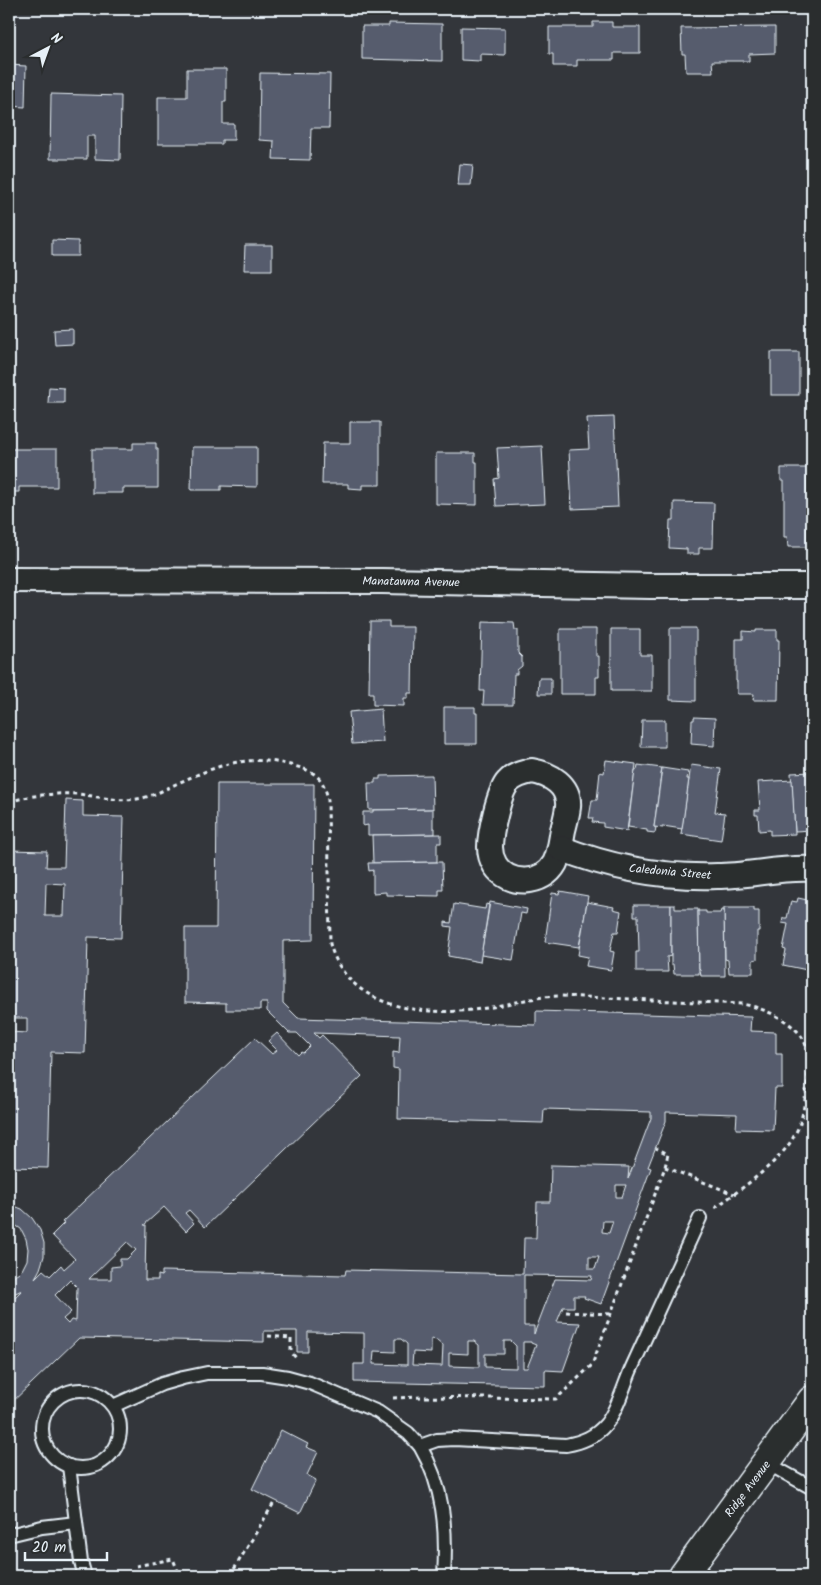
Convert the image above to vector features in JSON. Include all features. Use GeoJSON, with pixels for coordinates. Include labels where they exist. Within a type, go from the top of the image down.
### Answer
{"type":"FeatureCollection","features":[{"type":"Feature","properties":{"kind":"main road","name":"Ridge Avenue"},"geometry":{"type":"LineString","coordinates":[[683,1576],[812,1400]]}},
{"type":"Feature","properties":{"kind":"street","name":"Manatawna Avenue"},"geometry":{"type":"LineString","coordinates":[[9,580],[382,581],[650,586],[812,586]]}},
{"type":"Feature","properties":{"kind":"street"},"geometry":{"type":"LineString","coordinates":[[532,772],[548,776],[561,786],[567,795],[568,806],[560,848],[556,862],[550,870],[541,878],[530,881],[519,881],[510,878],[501,872],[495,864],[491,855],[490,844],[500,796],[503,788],[510,780],[520,774],[532,772]]}},
{"type":"Feature","properties":{"kind":"street","name":"Caledonia Street"},"geometry":{"type":"LineString","coordinates":[[560,848],[622,868],[688,876],[718,876],[782,869],[812,869]]}},
{"type":"Feature","properties":{"kind":"lane"},"geometry":{"type":"LineString","coordinates":[[420,1446],[437,1440],[454,1439],[566,1445],[584,1442],[595,1434],[606,1424],[615,1409],[626,1380],[700,1218]]}},
{"type":"Feature","properties":{"kind":"lane"},"geometry":{"type":"LineString","coordinates":[[113,1406],[162,1384],[183,1378],[207,1373],[262,1373],[310,1383],[378,1412],[408,1433],[420,1446],[431,1465],[442,1502],[446,1556],[444,1576]]}},
{"type":"Feature","properties":{"kind":"lane"},"geometry":{"type":"LineString","coordinates":[[81,1390],[93,1392],[104,1397],[113,1406],[118,1417],[120,1429],[118,1442],[113,1452],[104,1461],[93,1466],[81,1468],[69,1466],[58,1461],[49,1452],[44,1441],[42,1428],[44,1416],[58,1397],[69,1392],[81,1390]]}},
{"type":"Feature","properties":{"kind":"lane"},"geometry":{"type":"LineString","coordinates":[[767,1463],[812,1488]]}},
{"type":"Feature","properties":{"kind":"lane"},"geometry":{"type":"LineString","coordinates":[[69,1466],[81,1562],[85,1576]]}},
{"type":"Feature","properties":{"kind":"lane"},"geometry":{"type":"LineString","coordinates":[[9,1535],[42,1527],[76,1523]]}},
{"type":"Feature","properties":{"kind":"path"},"geometry":{"type":"LineString","coordinates":[[9,802],[33,796],[52,794],[77,794],[114,800],[139,799],[214,767],[244,761],[262,760],[304,768],[322,780],[326,788],[328,800],[330,944],[334,957],[340,969],[353,983],[378,1000],[395,1006],[421,1011],[472,1010],[541,996],[561,996],[742,1004],[762,1008],[769,1012],[791,1026],[805,1042],[808,1074],[801,1120],[794,1137],[784,1150],[734,1194],[700,1218]]}},
{"type":"Feature","properties":{"kind":"path"},"geometry":{"type":"LineString","coordinates":[[386,1398],[556,1398],[592,1365],[665,1167],[668,1154],[656,1148]]}},
{"type":"Feature","properties":{"kind":"path"},"geometry":{"type":"LineString","coordinates":[[665,1167],[734,1194]]}},
{"type":"Feature","properties":{"kind":"path"},"geometry":{"type":"LineString","coordinates":[[566,1312],[611,1314]]}},
{"type":"Feature","properties":{"kind":"path"},"geometry":{"type":"LineString","coordinates":[[268,1336],[291,1338],[291,1352],[303,1363]]}},
{"type":"Feature","properties":{"kind":"path"},"geometry":{"type":"LineString","coordinates":[[230,1576],[275,1501]]}},
{"type":"Feature","properties":{"kind":"path"},"geometry":{"type":"LineString","coordinates":[[136,1566],[173,1559],[180,1576]]}},
{"type":"Feature","properties":{"kind":"path"},"geometry":{"type":"LineString","coordinates":[[9,1572],[12,1576]]}},
{"type":"Feature","properties":{"kind":"building"},"geometry":{"type":"Polygon","coordinates":[[[593,22],[612,22],[612,27],[640,27],[640,53],[614,53],[614,60],[577,60],[577,66],[553,66],[553,54],[549,54],[549,27],[593,27],[593,22]]]}},
{"type":"Feature","properties":{"kind":"building"},"geometry":{"type":"Polygon","coordinates":[[[389,23],[442,24],[442,61],[362,59],[362,26],[389,26],[389,23]]]}},
{"type":"Feature","properties":{"kind":"building"},"geometry":{"type":"Polygon","coordinates":[[[461,27],[505,28],[505,55],[480,54],[480,61],[461,60],[461,27]]]}},
{"type":"Feature","properties":{"kind":"building"},"geometry":{"type":"Polygon","coordinates":[[[775,27],[775,53],[749,54],[749,61],[712,61],[713,72],[686,72],[685,54],[682,54],[681,28],[775,27]]]}},
{"type":"Feature","properties":{"kind":"building"},"geometry":{"type":"Polygon","coordinates":[[[9,65],[26,66],[25,107],[9,106],[9,65]]]}},
{"type":"Feature","properties":{"kind":"building"},"geometry":{"type":"Polygon","coordinates":[[[187,69],[226,69],[226,102],[223,102],[223,124],[234,124],[234,140],[222,140],[222,144],[158,144],[158,97],[187,97],[187,69]]]}},
{"type":"Feature","properties":{"kind":"building"},"geometry":{"type":"Polygon","coordinates":[[[260,73],[330,74],[329,128],[311,128],[310,160],[273,159],[274,141],[259,140],[260,73]]]}},
{"type":"Feature","properties":{"kind":"building"},"geometry":{"type":"Polygon","coordinates":[[[51,94],[121,96],[120,160],[95,159],[95,136],[87,136],[87,159],[50,159],[51,94]]]}},
{"type":"Feature","properties":{"kind":"building"},"geometry":{"type":"Polygon","coordinates":[[[460,164],[473,165],[471,185],[458,185],[460,164]]]}},
{"type":"Feature","properties":{"kind":"building"},"geometry":{"type":"Polygon","coordinates":[[[52,240],[78,241],[78,256],[52,256],[52,240]]]}},
{"type":"Feature","properties":{"kind":"building"},"geometry":{"type":"Polygon","coordinates":[[[245,245],[272,245],[272,270],[244,270],[245,245]]]}},
{"type":"Feature","properties":{"kind":"building"},"geometry":{"type":"Polygon","coordinates":[[[73,329],[73,344],[55,345],[54,330],[73,329]]]}},
{"type":"Feature","properties":{"kind":"building"},"geometry":{"type":"Polygon","coordinates":[[[771,352],[799,352],[799,395],[771,395],[771,352]]]}},
{"type":"Feature","properties":{"kind":"building"},"geometry":{"type":"Polygon","coordinates":[[[49,387],[64,388],[64,403],[48,403],[49,387]]]}},
{"type":"Feature","properties":{"kind":"building"},"geometry":{"type":"Polygon","coordinates":[[[614,417],[618,507],[572,509],[569,450],[589,449],[587,418],[614,417]]]}},
{"type":"Feature","properties":{"kind":"building"},"geometry":{"type":"Polygon","coordinates":[[[350,422],[380,422],[380,485],[362,485],[362,489],[348,488],[348,484],[322,484],[323,443],[350,443],[350,422]]]}},
{"type":"Feature","properties":{"kind":"building"},"geometry":{"type":"Polygon","coordinates":[[[133,443],[156,443],[156,449],[158,449],[158,488],[123,488],[123,493],[92,493],[92,449],[133,449],[133,443]]]}},
{"type":"Feature","properties":{"kind":"building"},"geometry":{"type":"Polygon","coordinates":[[[542,446],[545,504],[496,506],[494,479],[499,478],[497,448],[542,446]]]}},
{"type":"Feature","properties":{"kind":"building"},"geometry":{"type":"Polygon","coordinates":[[[192,447],[257,447],[257,487],[221,486],[221,490],[191,490],[192,447]]]}},
{"type":"Feature","properties":{"kind":"building"},"geometry":{"type":"Polygon","coordinates":[[[9,449],[57,449],[57,487],[19,487],[19,492],[9,492],[9,449]]]}},
{"type":"Feature","properties":{"kind":"building"},"geometry":{"type":"Polygon","coordinates":[[[436,453],[475,453],[475,462],[477,462],[477,505],[436,504],[436,453]]]}},
{"type":"Feature","properties":{"kind":"building"},"geometry":{"type":"Polygon","coordinates":[[[781,468],[807,468],[807,547],[788,547],[787,537],[784,537],[784,481],[781,481],[781,468]]]}},
{"type":"Feature","properties":{"kind":"building"},"geometry":{"type":"Polygon","coordinates":[[[807,468],[812,468],[812,547],[807,547],[807,468]]]}},
{"type":"Feature","properties":{"kind":"building"},"geometry":{"type":"Polygon","coordinates":[[[674,502],[714,503],[713,548],[699,548],[699,554],[687,554],[687,549],[669,548],[670,520],[674,520],[674,502]]]}},
{"type":"Feature","properties":{"kind":"building"},"geometry":{"type":"Polygon","coordinates":[[[370,621],[389,621],[389,627],[413,627],[412,693],[408,693],[408,698],[404,698],[404,706],[373,705],[373,693],[369,693],[370,621]]]}},
{"type":"Feature","properties":{"kind":"building"},"geometry":{"type":"Polygon","coordinates":[[[482,622],[514,623],[515,630],[518,630],[518,653],[522,657],[522,666],[517,670],[517,674],[514,674],[513,705],[483,705],[484,691],[480,691],[482,622]]]}},
{"type":"Feature","properties":{"kind":"building"},"geometry":{"type":"Polygon","coordinates":[[[670,628],[696,628],[696,701],[670,700],[670,628]]]}},
{"type":"Feature","properties":{"kind":"building"},"geometry":{"type":"Polygon","coordinates":[[[560,629],[596,629],[596,656],[599,656],[599,677],[596,677],[596,694],[560,694],[560,629]]]}},
{"type":"Feature","properties":{"kind":"building"},"geometry":{"type":"Polygon","coordinates":[[[611,629],[640,629],[640,655],[652,655],[652,691],[611,691],[611,629]]]}},
{"type":"Feature","properties":{"kind":"building"},"geometry":{"type":"Polygon","coordinates":[[[756,630],[777,630],[777,640],[779,640],[778,700],[753,700],[754,694],[737,694],[736,639],[743,639],[743,631],[756,632],[756,630]]]}},
{"type":"Feature","properties":{"kind":"building"},"geometry":{"type":"Polygon","coordinates":[[[539,678],[551,678],[551,694],[538,694],[539,678]]]}},
{"type":"Feature","properties":{"kind":"building"},"geometry":{"type":"Polygon","coordinates":[[[444,707],[475,707],[475,713],[477,713],[477,744],[444,744],[444,707]]]}},
{"type":"Feature","properties":{"kind":"building"},"geometry":{"type":"Polygon","coordinates":[[[381,709],[383,742],[352,744],[349,712],[381,709]]]}},
{"type":"Feature","properties":{"kind":"building"},"geometry":{"type":"Polygon","coordinates":[[[694,717],[715,718],[714,746],[691,744],[692,720],[694,720],[694,717]]]}},
{"type":"Feature","properties":{"kind":"building"},"geometry":{"type":"Polygon","coordinates":[[[642,720],[665,720],[665,747],[641,747],[642,720]]]}},
{"type":"Feature","properties":{"kind":"building"},"geometry":{"type":"Polygon","coordinates":[[[606,760],[636,764],[627,831],[603,827],[603,823],[592,822],[593,818],[589,818],[592,800],[597,800],[600,772],[604,773],[606,760]]]}},
{"type":"Feature","properties":{"kind":"building"},"geometry":{"type":"Polygon","coordinates":[[[638,765],[662,768],[654,827],[656,827],[655,833],[628,827],[635,770],[637,770],[638,765]]]}},
{"type":"Feature","properties":{"kind":"building"},"geometry":{"type":"Polygon","coordinates":[[[691,765],[721,769],[715,812],[725,813],[721,840],[681,834],[691,765]]]}},
{"type":"Feature","properties":{"kind":"building"},"geometry":{"type":"Polygon","coordinates":[[[662,768],[688,772],[687,779],[689,779],[682,829],[663,826],[663,828],[654,827],[662,768]]]}},
{"type":"Feature","properties":{"kind":"building"},"geometry":{"type":"Polygon","coordinates":[[[812,772],[812,830],[795,831],[791,773],[812,772]]]}},
{"type":"Feature","properties":{"kind":"building"},"geometry":{"type":"Polygon","coordinates":[[[432,775],[433,809],[369,810],[368,783],[375,783],[375,779],[380,779],[380,776],[432,775]]]}},
{"type":"Feature","properties":{"kind":"building"},"geometry":{"type":"Polygon","coordinates":[[[792,780],[795,834],[770,835],[770,830],[759,831],[758,815],[755,815],[755,810],[760,810],[758,782],[792,780]]]}},
{"type":"Feature","properties":{"kind":"building"},"geometry":{"type":"Polygon","coordinates":[[[217,784],[314,784],[313,940],[283,941],[283,1003],[298,1018],[536,1025],[536,1011],[751,1017],[750,1031],[776,1032],[776,1054],[782,1054],[782,1088],[775,1088],[773,1130],[736,1129],[737,1114],[666,1112],[666,1121],[648,1167],[651,1168],[601,1304],[584,1298],[585,1296],[574,1296],[574,1307],[563,1307],[557,1322],[580,1323],[563,1371],[545,1370],[545,1386],[354,1382],[354,1364],[364,1364],[364,1333],[308,1332],[308,1352],[297,1352],[297,1331],[264,1331],[264,1342],[79,1338],[9,1405],[9,1303],[22,1290],[9,1296],[9,1279],[22,1270],[27,1260],[28,1249],[21,1229],[9,1221],[9,1204],[22,1209],[32,1218],[40,1230],[44,1243],[44,1256],[35,1278],[43,1270],[50,1276],[61,1265],[64,1269],[75,1259],[52,1235],[64,1223],[62,1222],[255,1038],[272,1054],[277,1050],[268,1041],[277,1033],[298,1055],[310,1046],[297,1033],[289,1033],[267,1011],[267,1003],[260,1003],[260,1010],[226,1010],[226,1003],[185,1002],[185,928],[216,928],[217,784]],[[314,1033],[319,1038],[322,1035],[362,1076],[205,1227],[189,1210],[185,1213],[194,1223],[186,1231],[164,1207],[144,1225],[146,1225],[145,1280],[158,1280],[158,1275],[162,1276],[162,1271],[345,1275],[346,1270],[523,1274],[524,1238],[536,1238],[537,1202],[550,1202],[551,1165],[629,1167],[628,1179],[651,1118],[651,1112],[544,1109],[543,1123],[398,1119],[399,1069],[393,1068],[393,1052],[399,1053],[400,1036],[314,1033]],[[616,1185],[616,1197],[622,1197],[626,1185],[616,1185]],[[603,1221],[602,1232],[609,1233],[613,1221],[603,1221]],[[127,1242],[89,1279],[111,1279],[111,1267],[120,1266],[120,1259],[127,1259],[136,1250],[127,1242]],[[589,1257],[589,1269],[595,1269],[599,1257],[589,1257]],[[524,1275],[524,1326],[534,1326],[534,1334],[555,1279],[591,1280],[592,1276],[524,1275]],[[70,1280],[55,1295],[71,1312],[63,1319],[68,1324],[71,1320],[76,1321],[77,1287],[70,1280]],[[395,1339],[395,1352],[374,1351],[373,1364],[407,1365],[407,1344],[401,1339],[395,1339]],[[431,1339],[431,1353],[413,1352],[412,1365],[442,1366],[443,1345],[437,1340],[431,1339]],[[468,1341],[468,1354],[449,1353],[449,1366],[479,1367],[479,1345],[474,1341],[468,1341]],[[504,1341],[504,1354],[485,1354],[485,1367],[516,1368],[516,1346],[511,1341],[504,1341]],[[523,1342],[523,1368],[527,1368],[536,1345],[531,1342],[523,1342]]]}},
{"type":"Feature","properties":{"kind":"building"},"geometry":{"type":"Polygon","coordinates":[[[66,800],[83,801],[83,816],[124,817],[121,938],[88,937],[85,1053],[51,1052],[48,1168],[9,1167],[9,1032],[27,1033],[27,1018],[9,1018],[9,850],[47,851],[46,867],[64,867],[66,800]],[[46,883],[45,916],[64,916],[65,884],[46,883]]]}},
{"type":"Feature","properties":{"kind":"building"},"geometry":{"type":"Polygon","coordinates":[[[433,809],[433,828],[435,828],[435,834],[368,835],[368,825],[363,826],[363,812],[373,812],[373,810],[433,809]]]}},
{"type":"Feature","properties":{"kind":"building"},"geometry":{"type":"Polygon","coordinates":[[[441,834],[441,843],[437,843],[437,862],[373,863],[372,835],[441,834]]]}},
{"type":"Feature","properties":{"kind":"building"},"geometry":{"type":"Polygon","coordinates":[[[442,862],[443,890],[439,890],[439,896],[386,895],[386,892],[373,893],[373,870],[369,871],[368,863],[442,862]]]}},
{"type":"Feature","properties":{"kind":"building"},"geometry":{"type":"Polygon","coordinates":[[[560,891],[588,896],[579,947],[545,942],[552,893],[559,894],[560,891]]]}},
{"type":"Feature","properties":{"kind":"building"},"geometry":{"type":"Polygon","coordinates":[[[798,898],[812,901],[812,971],[783,965],[786,950],[783,949],[788,924],[782,923],[783,918],[787,918],[791,901],[797,902],[798,898]]]}},
{"type":"Feature","properties":{"kind":"building"},"geometry":{"type":"Polygon","coordinates":[[[490,902],[527,909],[526,914],[521,913],[513,960],[481,955],[490,902]]]}},
{"type":"Feature","properties":{"kind":"building"},"geometry":{"type":"Polygon","coordinates":[[[587,902],[614,907],[613,909],[621,911],[618,932],[614,932],[610,951],[614,952],[611,970],[586,966],[588,957],[578,955],[587,902]]]}},
{"type":"Feature","properties":{"kind":"building"},"geometry":{"type":"Polygon","coordinates":[[[454,904],[485,909],[486,904],[489,905],[480,962],[448,956],[452,927],[445,926],[445,922],[451,923],[454,904]]]}},
{"type":"Feature","properties":{"kind":"building"},"geometry":{"type":"Polygon","coordinates":[[[634,905],[671,905],[671,956],[667,957],[668,972],[636,972],[636,952],[639,952],[638,916],[634,916],[634,905]]]}},
{"type":"Feature","properties":{"kind":"building"},"geometry":{"type":"Polygon","coordinates":[[[671,905],[675,905],[675,909],[698,909],[699,974],[674,974],[673,964],[671,964],[671,905]]]}},
{"type":"Feature","properties":{"kind":"building"},"geometry":{"type":"Polygon","coordinates":[[[724,908],[754,908],[754,911],[759,911],[757,959],[753,960],[753,973],[729,973],[728,960],[725,959],[724,908]]]}},
{"type":"Feature","properties":{"kind":"building"},"geometry":{"type":"Polygon","coordinates":[[[721,910],[724,910],[725,976],[701,976],[699,968],[698,911],[720,913],[721,910]]]}},
{"type":"Feature","properties":{"kind":"building"},"geometry":{"type":"Polygon","coordinates":[[[281,1430],[308,1444],[306,1447],[318,1452],[307,1475],[316,1480],[300,1513],[252,1489],[281,1430]]]}}]}
